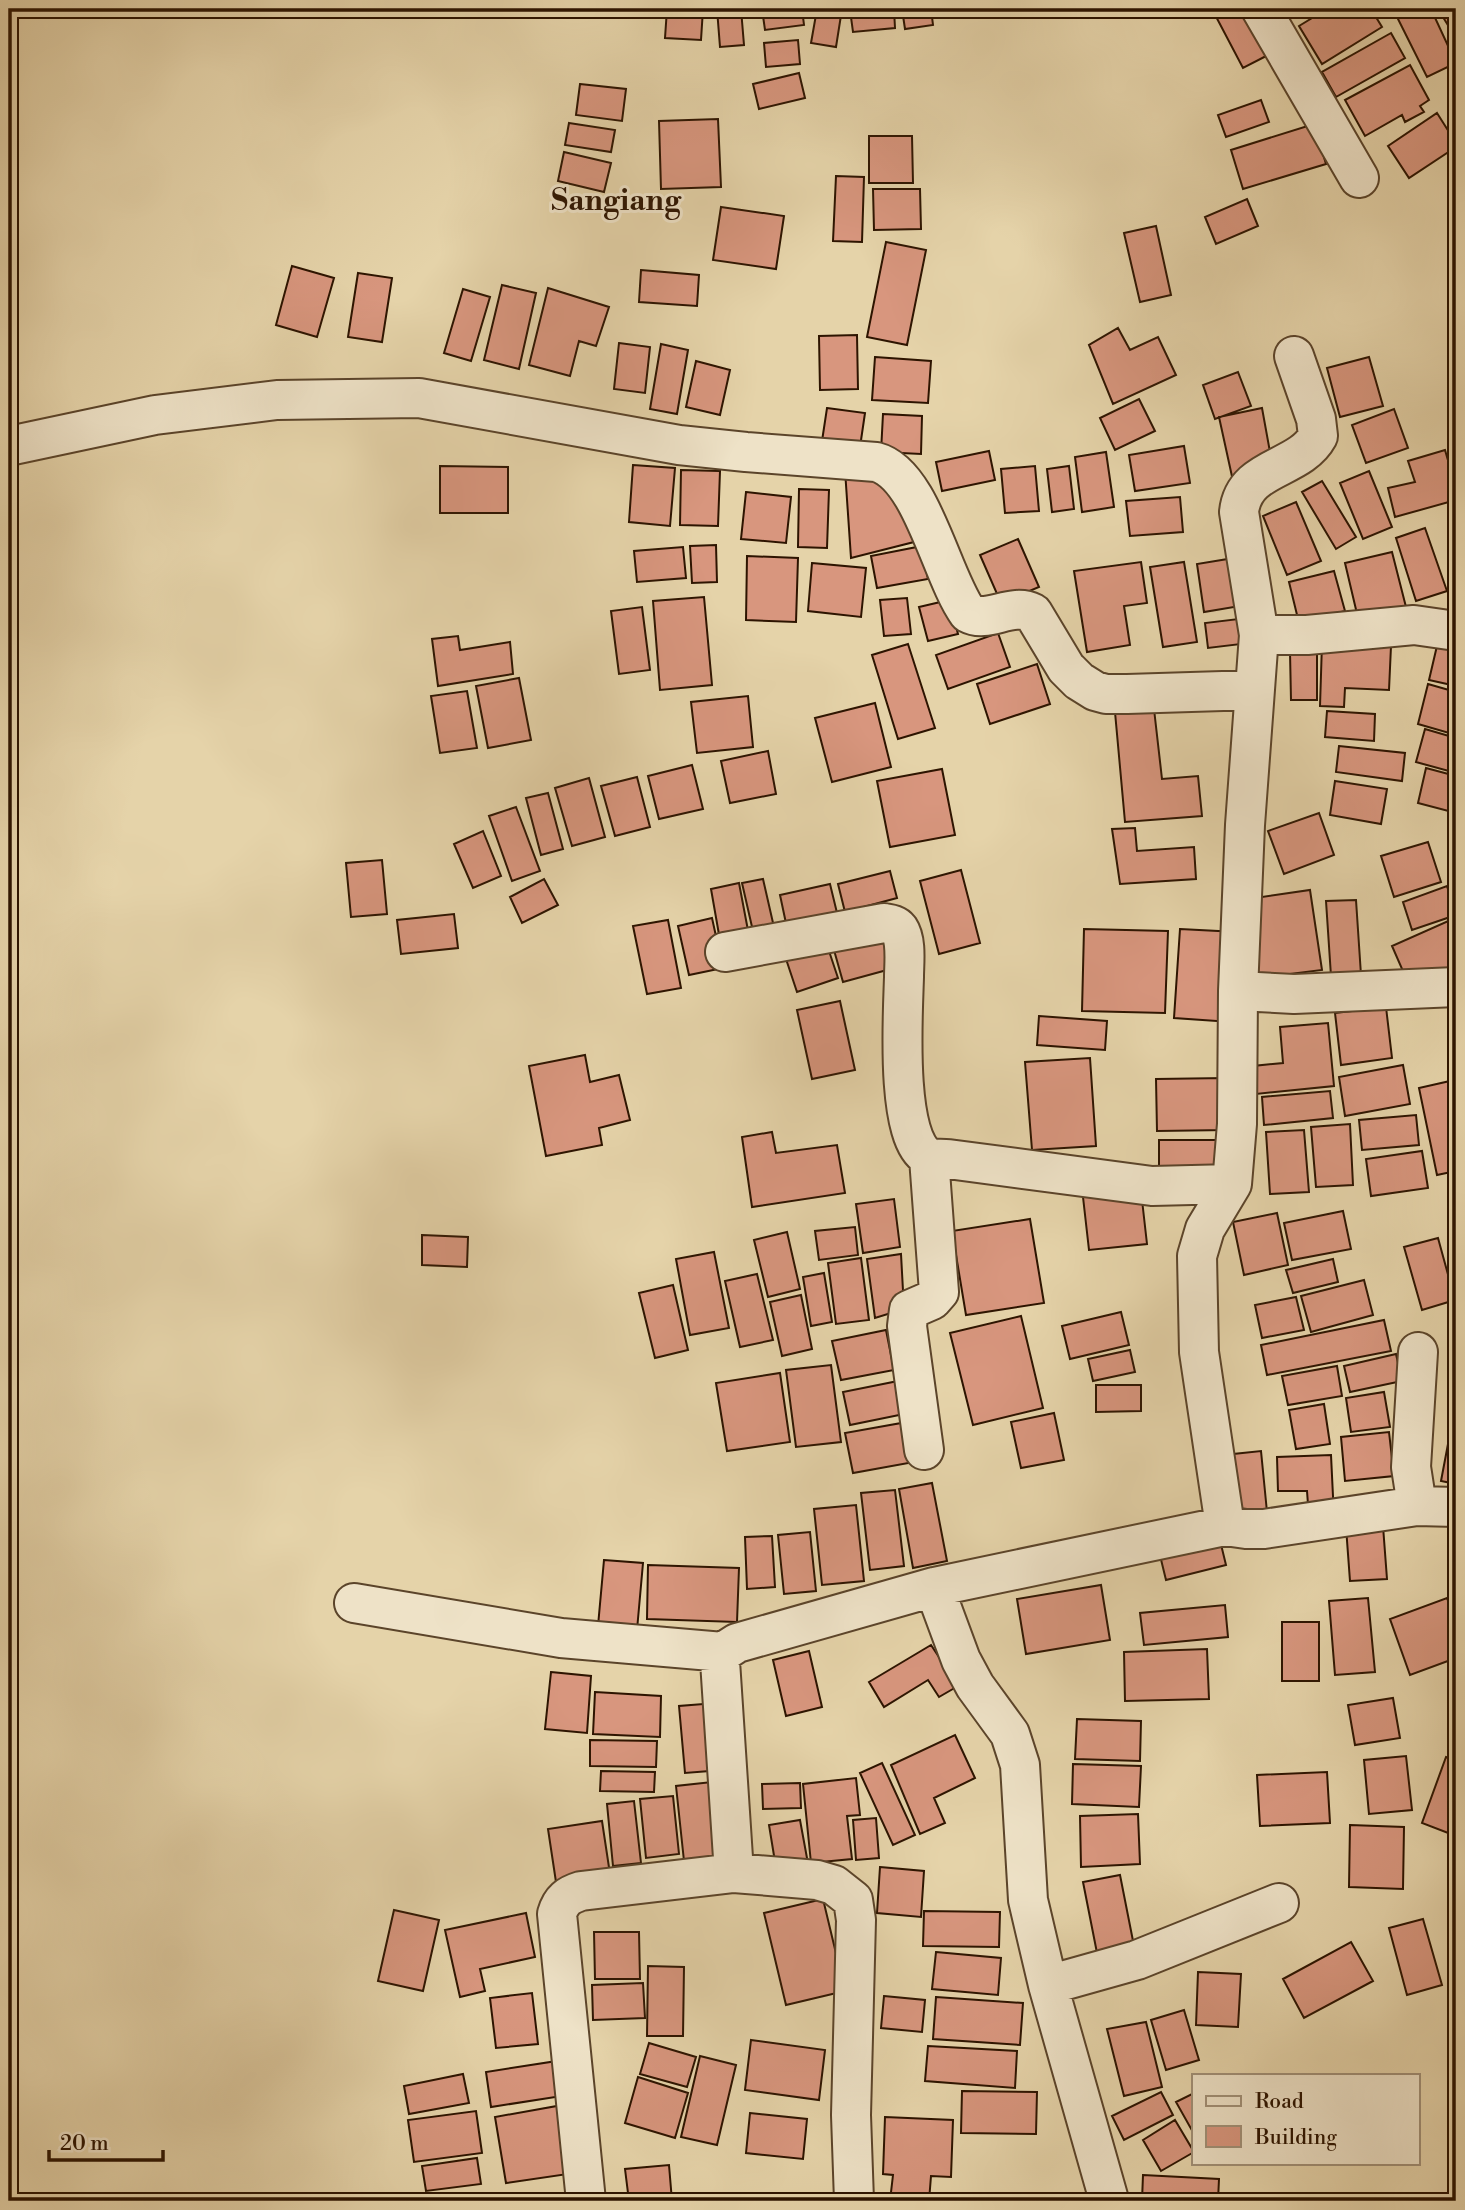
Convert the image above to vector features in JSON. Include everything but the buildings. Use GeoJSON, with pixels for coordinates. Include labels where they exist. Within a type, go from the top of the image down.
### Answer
{"type":"FeatureCollection","features":[{"type":"Feature","properties":{"kind":"street"},"geometry":{"type":"LineString","coordinates":[[1261,9],[1359,178]]}},
{"type":"Feature","properties":{"kind":"street"},"geometry":{"type":"LineString","coordinates":[[1225,1525],[1199,1352],[1197,1256],[1205,1229],[1232,1184],[1237,1124],[1238,991],[1245,825],[1259,635],[1239,512],[1241,497],[1255,480],[1304,451],[1318,436],[1316,419],[1294,356]]}},
{"type":"Feature","properties":{"kind":"street"},"geometry":{"type":"LineString","coordinates":[[9,446],[155,415],[277,400],[419,398],[679,445],[876,462],[890,467],[910,492],[968,613],[982,617],[1017,609],[1033,613],[1066,668],[1086,686],[1106,694],[1255,690]]}},
{"type":"Feature","properties":{"kind":"street"},"geometry":{"type":"LineString","coordinates":[[1259,635],[1307,635],[1413,625],[1456,631]]}},
{"type":"Feature","properties":{"kind":"street"},"geometry":{"type":"LineString","coordinates":[[725,952],[884,923],[895,925],[900,930],[904,959],[902,1081],[913,1135],[922,1152],[929,1158],[948,1158],[1152,1186],[1232,1184]]}},
{"type":"Feature","properties":{"kind":"street"},"geometry":{"type":"LineString","coordinates":[[1238,991],[1294,994],[1456,987]]}},
{"type":"Feature","properties":{"kind":"street"},"geometry":{"type":"LineString","coordinates":[[924,1450],[906,1326],[909,1310],[932,1300],[939,1292],[929,1158]]}},
{"type":"Feature","properties":{"kind":"street"},"geometry":{"type":"LineString","coordinates":[[1417,1506],[1411,1466],[1418,1352]]}},
{"type":"Feature","properties":{"kind":"street"},"geometry":{"type":"LineString","coordinates":[[354,1603],[561,1638],[723,1652],[737,1643],[934,1587],[1225,1525],[1264,1529],[1417,1506],[1456,1507]]}},
{"type":"Feature","properties":{"kind":"street"},"geometry":{"type":"LineString","coordinates":[[934,1587],[961,1660],[975,1686],[1010,1734],[1020,1765],[1028,1900],[1048,1985],[1110,2200]]}},
{"type":"Feature","properties":{"kind":"street"},"geometry":{"type":"LineString","coordinates":[[723,1652],[721,1678],[734,1873]]}},
{"type":"Feature","properties":{"kind":"street"},"geometry":{"type":"LineString","coordinates":[[586,2201],[557,1914],[560,1905],[566,1898],[581,1891],[734,1873],[817,1880],[834,1885],[853,1900],[856,1920],[851,2115],[854,2201]]}},
{"type":"Feature","properties":{"kind":"street"},"geometry":{"type":"LineString","coordinates":[[1048,1985],[1137,1960],[1279,1903]]}},
{"type":"Feature","properties":{"kind":"district","name":"Sangiang"},"geometry":{"type":"Point","coordinates":[616,201]}}]}
